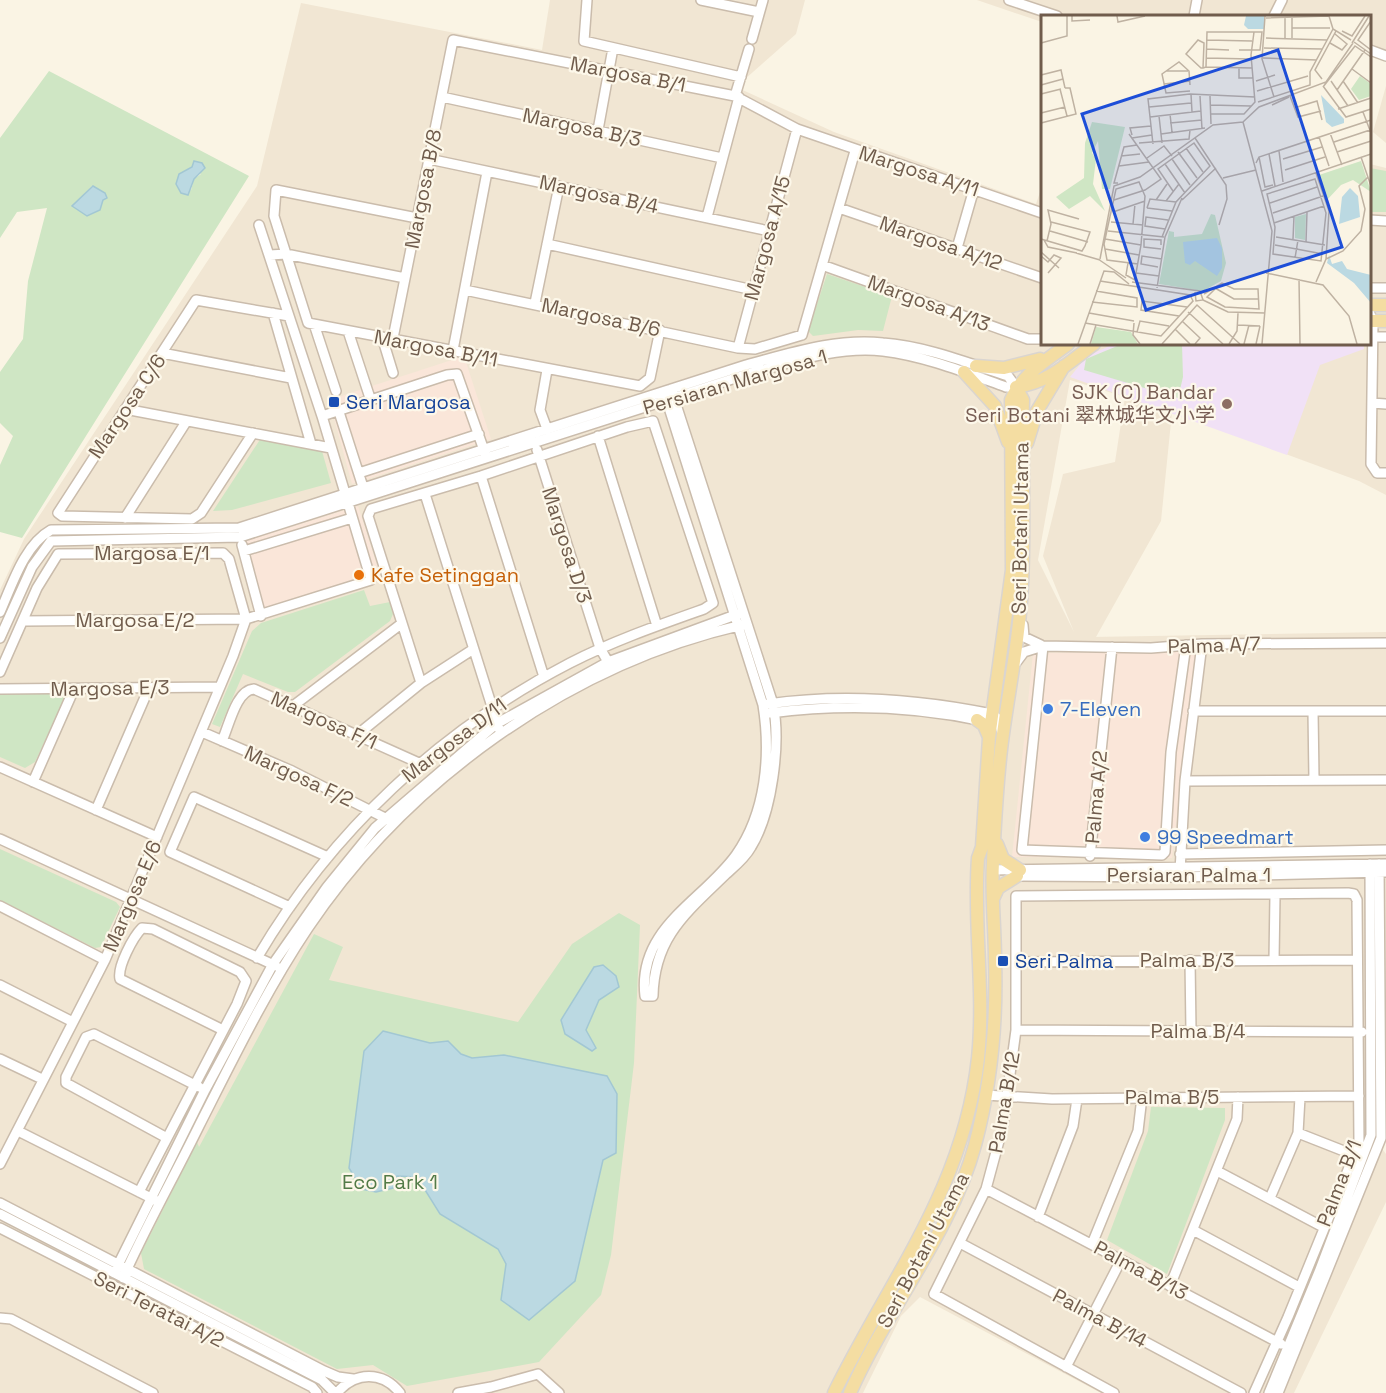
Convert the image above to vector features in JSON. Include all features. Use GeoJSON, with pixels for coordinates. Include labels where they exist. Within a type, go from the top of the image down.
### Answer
{"type":"FeatureCollection","features":[{"type":"Feature","properties":{"kind":"main road"},"geometry":{"type":"LineString","coordinates":[[1371,305],[1386,307]]}},
{"type":"Feature","properties":{"kind":"main road"},"geometry":{"type":"LineString","coordinates":[[1371,318],[1386,321]]}},
{"type":"Feature","properties":{"kind":"main road"},"geometry":{"type":"LineString","coordinates":[[1016,387],[1029,372],[1067,345]]}},
{"type":"Feature","properties":{"kind":"main road"},"geometry":{"type":"LineString","coordinates":[[976,366],[1004,368],[1023,365],[1067,345]]}},
{"type":"Feature","properties":{"kind":"main road"},"geometry":{"type":"LineString","coordinates":[[1016,387],[1037,384],[1093,345]]}},
{"type":"Feature","properties":{"kind":"main road"},"geometry":{"type":"LineString","coordinates":[[1022,460],[1037,411],[1064,366]]}},
{"type":"Feature","properties":{"kind":"main road"},"geometry":{"type":"LineString","coordinates":[[964,372],[995,406],[1011,449]]}},
{"type":"Feature","properties":{"kind":"main road","name":"Seri Botani Utama"},"geometry":{"type":"LineString","coordinates":[[834,1393],[914,1252],[962,1142],[978,1057],[980,976],[978,858],[982,847],[989,738],[984,725],[994,700],[1012,570],[1011,400],[1016,387]]}},
{"type":"Feature","properties":{"kind":"main road","name":"Seri Botani Utama"},"geometry":{"type":"LineString","coordinates":[[850,1393],[856,1378],[924,1258],[963,1178],[975,1146],[986,1095],[995,1020],[991,873],[1003,737],[1021,605],[1024,559],[1023,400],[1016,387]]}},
{"type":"Feature","properties":{"kind":"main road"},"geometry":{"type":"LineString","coordinates":[[993,900],[998,888],[1019,873],[1002,859],[994,834]]}},
{"type":"Feature","properties":{"kind":"main road"},"geometry":{"type":"LineString","coordinates":[[977,901],[982,897],[983,883],[991,873],[982,847]]}},
{"type":"Feature","properties":{"kind":"main road"},"geometry":{"type":"LineString","coordinates":[[841,1393],[847,1367]]}},
{"type":"Feature","properties":{"kind":"main road"},"geometry":{"type":"LineString","coordinates":[[856,1378],[856,1393]]}},
{"type":"Feature","properties":{"kind":"street"},"geometry":{"type":"LineString","coordinates":[[587,0],[583,38],[588,43],[741,77]]}},
{"type":"Feature","properties":{"kind":"street"},"geometry":{"type":"LineString","coordinates":[[701,0],[759,12]]}},
{"type":"Feature","properties":{"kind":"street"},"geometry":{"type":"LineString","coordinates":[[707,217],[741,77],[763,0]]}},
{"type":"Feature","properties":{"kind":"street"},"geometry":{"type":"LineString","coordinates":[[1009,0],[1054,15]]}},
{"type":"Feature","properties":{"kind":"street"},"geometry":{"type":"LineString","coordinates":[[1194,15],[1197,0]]}},
{"type":"Feature","properties":{"kind":"street"},"geometry":{"type":"LineString","coordinates":[[1274,15],[1282,0]]}},
{"type":"Feature","properties":{"kind":"street","name":"Margosa B/1"},"geometry":{"type":"LineString","coordinates":[[453,40],[737,96],[797,129]]}},
{"type":"Feature","properties":{"kind":"street","name":"Margosa B/8"},"geometry":{"type":"LineString","coordinates":[[393,338],[453,40]]}},
{"type":"Feature","properties":{"kind":"street"},"geometry":{"type":"LineString","coordinates":[[598,130],[613,48]]}},
{"type":"Feature","properties":{"kind":"street"},"geometry":{"type":"LineString","coordinates":[[1371,50],[1386,56]]}},
{"type":"Feature","properties":{"kind":"street","name":"Margosa B/3"},"geometry":{"type":"LineString","coordinates":[[442,97],[722,158]]}},
{"type":"Feature","properties":{"kind":"street","name":"Margosa A/11"},"geometry":{"type":"LineString","coordinates":[[797,129],[855,151],[1041,213]]}},
{"type":"Feature","properties":{"kind":"street","name":"Margosa A/15"},"geometry":{"type":"LineString","coordinates":[[738,348],[797,129]]}},
{"type":"Feature","properties":{"kind":"street"},"geometry":{"type":"LineString","coordinates":[[808,353],[801,335],[855,151]]}},
{"type":"Feature","properties":{"kind":"street","name":"Margosa B/4"},"geometry":{"type":"LineString","coordinates":[[429,159],[769,231]]}},
{"type":"Feature","properties":{"kind":"street"},"geometry":{"type":"LineString","coordinates":[[453,350],[487,172]]}},
{"type":"Feature","properties":{"kind":"street"},"geometry":{"type":"LineString","coordinates":[[536,303],[559,186]]}},
{"type":"Feature","properties":{"kind":"street"},"geometry":{"type":"LineString","coordinates":[[957,248],[974,189]]}},
{"type":"Feature","properties":{"kind":"street"},"geometry":{"type":"LineString","coordinates":[[336,391],[314,324],[308,322],[274,216],[276,190],[417,218]]}},
{"type":"Feature","properties":{"kind":"street","name":"Margosa A/12"},"geometry":{"type":"LineString","coordinates":[[839,208],[1041,278]]}},
{"type":"Feature","properties":{"kind":"street"},"geometry":{"type":"LineString","coordinates":[[1371,220],[1386,221]]}},
{"type":"Feature","properties":{"kind":"street"},"geometry":{"type":"LineString","coordinates":[[244,551],[352,518],[322,416],[259,225]]}},
{"type":"Feature","properties":{"kind":"street"},"geometry":{"type":"LineString","coordinates":[[547,244],[753,290]]}},
{"type":"Feature","properties":{"kind":"street"},"geometry":{"type":"LineString","coordinates":[[270,255],[286,254],[405,278]]}},
{"type":"Feature","properties":{"kind":"street","name":"Margosa A/13"},"geometry":{"type":"LineString","coordinates":[[822,265],[1040,340]]}},
{"type":"Feature","properties":{"kind":"street","name":"Margosa B/6"},"geometry":{"type":"LineString","coordinates":[[465,290],[536,303],[738,348],[755,349],[801,335]]}},
{"type":"Feature","properties":{"kind":"street","name":"Margosa C/6"},"geometry":{"type":"LineString","coordinates":[[125,518],[62,516],[58,513],[198,298],[273,313]]}},
{"type":"Feature","properties":{"kind":"street"},"geometry":{"type":"LineString","coordinates":[[1381,473],[1371,464],[1373,337],[1371,318],[1386,307]]}},
{"type":"Feature","properties":{"kind":"street"},"geometry":{"type":"LineString","coordinates":[[289,316],[273,313],[311,444]]}},
{"type":"Feature","properties":{"kind":"street","name":"Margosa B/11"},"geometry":{"type":"LineString","coordinates":[[314,324],[640,386],[650,378],[660,330]]}},
{"type":"Feature","properties":{"kind":"street"},"geometry":{"type":"LineString","coordinates":[[348,331],[371,401]]}},
{"type":"Feature","properties":{"kind":"street"},"geometry":{"type":"LineString","coordinates":[[382,337],[393,373]]}},
{"type":"Feature","properties":{"kind":"street"},"geometry":{"type":"LineString","coordinates":[[1373,337],[1386,337]]}},
{"type":"Feature","properties":{"kind":"street","name":"Persiaran Margosa 1"},"geometry":{"type":"LineString","coordinates":[[0,638],[32,567],[51,541],[239,532],[485,454],[547,429],[667,390],[808,353],[880,342],[903,345],[1008,376],[1016,387]]}},
{"type":"Feature","properties":{"kind":"street","name":"Persiaran Margosa 1"},"geometry":{"type":"LineString","coordinates":[[346,498],[363,487],[535,442],[686,395],[808,353],[882,351],[911,356],[1006,387],[1016,387]]}},
{"type":"Feature","properties":{"kind":"street"},"geometry":{"type":"LineString","coordinates":[[162,353],[291,378]]}},
{"type":"Feature","properties":{"kind":"street"},"geometry":{"type":"LineString","coordinates":[[547,370],[540,410],[547,429]]}},
{"type":"Feature","properties":{"kind":"street"},"geometry":{"type":"LineString","coordinates":[[322,416],[447,375],[457,374],[485,454]]}},
{"type":"Feature","properties":{"kind":"street"},"geometry":{"type":"LineString","coordinates":[[667,390],[667,401],[674,410],[738,614],[774,708],[771,792],[747,846],[670,932],[656,965],[653,995],[645,996],[649,963],[658,937],[747,846]]}},
{"type":"Feature","properties":{"kind":"street"},"geometry":{"type":"LineString","coordinates":[[674,410],[686,395]]}},
{"type":"Feature","properties":{"kind":"street"},"geometry":{"type":"LineString","coordinates":[[1372,403],[1386,404]]}},
{"type":"Feature","properties":{"kind":"street"},"geometry":{"type":"LineString","coordinates":[[125,409],[331,448]]}},
{"type":"Feature","properties":{"kind":"street"},"geometry":{"type":"LineString","coordinates":[[339,411],[363,487]]}},
{"type":"Feature","properties":{"kind":"street","name":"Margosa D/11"},"geometry":{"type":"LineString","coordinates":[[257,958],[327,856],[370,809],[419,763],[491,710],[544,677],[600,648],[704,609],[713,603],[652,421],[598,436]]}},
{"type":"Feature","properties":{"kind":"street"},"geometry":{"type":"LineString","coordinates":[[125,518],[186,422]]}},
{"type":"Feature","properties":{"kind":"street"},"geometry":{"type":"LineString","coordinates":[[125,518],[198,517],[253,433]]}},
{"type":"Feature","properties":{"kind":"street"},"geometry":{"type":"LineString","coordinates":[[359,473],[479,434]]}},
{"type":"Feature","properties":{"kind":"street"},"geometry":{"type":"LineString","coordinates":[[421,683],[401,624],[369,512],[371,509],[481,476],[598,436],[657,626]]}},
{"type":"Feature","properties":{"kind":"street","name":"Margosa D/3"},"geometry":{"type":"LineString","coordinates":[[535,442],[600,648],[608,662]]}},
{"type":"Feature","properties":{"kind":"street"},"geometry":{"type":"LineString","coordinates":[[481,476],[544,677]]}},
{"type":"Feature","properties":{"kind":"street"},"geometry":{"type":"LineString","coordinates":[[425,494],[491,710],[502,734]]}},
{"type":"Feature","properties":{"kind":"street","name":"Margosa E/2"},"geometry":{"type":"LineString","coordinates":[[24,621],[246,619],[261,616],[370,580],[352,518]]}},
{"type":"Feature","properties":{"kind":"street","name":"Persiaran Margosa 1"},"geometry":{"type":"LineString","coordinates":[[0,612],[22,564],[39,539],[51,530],[239,532]]}},
{"type":"Feature","properties":{"kind":"street"},"geometry":{"type":"LineString","coordinates":[[239,532],[261,616]]}},
{"type":"Feature","properties":{"kind":"street","name":"Margosa E/1"},"geometry":{"type":"LineString","coordinates":[[24,621],[37,588],[58,554],[223,553],[229,559],[245,608],[246,619]]}},
{"type":"Feature","properties":{"kind":"street"},"geometry":{"type":"LineString","coordinates":[[1021,605],[1024,637],[1043,646],[1022,850],[1162,855],[1165,849],[1172,752],[1186,645]]}},
{"type":"Feature","properties":{"kind":"street"},"geometry":{"type":"LineString","coordinates":[[156,1201],[205,1090],[273,964],[327,887],[390,821],[496,724],[608,662],[738,614]]}},
{"type":"Feature","properties":{"kind":"street","name":"Margosa E/6"},"geometry":{"type":"LineString","coordinates":[[0,1164],[105,960],[202,732],[246,619]]}},
{"type":"Feature","properties":{"kind":"street"},"geometry":{"type":"LineString","coordinates":[[0,672],[24,621]]}},
{"type":"Feature","properties":{"kind":"street"},"geometry":{"type":"LineString","coordinates":[[293,706],[401,624]]}},
{"type":"Feature","properties":{"kind":"street"},"geometry":{"type":"LineString","coordinates":[[742,625],[764,709],[766,758],[763,791],[754,831]]}},
{"type":"Feature","properties":{"kind":"street"},"geometry":{"type":"LineString","coordinates":[[120,1271],[156,1201],[307,929],[390,821],[502,734],[610,671],[701,636],[742,625]]}},
{"type":"Feature","properties":{"kind":"street","name":"Palma A/7"},"geometry":{"type":"LineString","coordinates":[[1011,677],[1019,656],[1033,648],[1043,646],[1386,643]]}},
{"type":"Feature","properties":{"kind":"street"},"geometry":{"type":"LineString","coordinates":[[1180,872],[1185,781],[1202,644]]}},
{"type":"Feature","properties":{"kind":"street","name":"Palma A/2"},"geometry":{"type":"LineString","coordinates":[[1089,872],[1112,647]]}},
{"type":"Feature","properties":{"kind":"street"},"geometry":{"type":"LineString","coordinates":[[357,735],[421,683],[472,650]]}},
{"type":"Feature","properties":{"kind":"street","name":"Margosa E/3"},"geometry":{"type":"LineString","coordinates":[[0,689],[220,687]]}},
{"type":"Feature","properties":{"kind":"street"},"geometry":{"type":"LineString","coordinates":[[96,810],[149,688]]}},
{"type":"Feature","properties":{"kind":"street"},"geometry":{"type":"LineString","coordinates":[[33,782],[74,689]]}},
{"type":"Feature","properties":{"kind":"street","name":"Margosa F/1"},"geometry":{"type":"LineString","coordinates":[[222,741],[241,696],[254,689],[419,763]]}},
{"type":"Feature","properties":{"kind":"street"},"geometry":{"type":"LineString","coordinates":[[764,709],[801,704],[886,703],[988,717],[1007,708]]}},
{"type":"Feature","properties":{"kind":"street"},"geometry":{"type":"LineString","coordinates":[[1193,711],[1386,711]]}},
{"type":"Feature","properties":{"kind":"street"},"geometry":{"type":"LineString","coordinates":[[1313,711],[1314,779]]}},
{"type":"Feature","properties":{"kind":"street"},"geometry":{"type":"LineString","coordinates":[[988,717],[1003,737]]}},
{"type":"Feature","properties":{"kind":"street","name":"Margosa F/2"},"geometry":{"type":"LineString","coordinates":[[202,732],[370,809],[390,821]]}},
{"type":"Feature","properties":{"kind":"street"},"geometry":{"type":"LineString","coordinates":[[0,767],[157,837]]}},
{"type":"Feature","properties":{"kind":"street"},"geometry":{"type":"LineString","coordinates":[[1185,781],[1386,780]]}},
{"type":"Feature","properties":{"kind":"street"},"geometry":{"type":"LineString","coordinates":[[290,907],[170,852],[194,797],[327,856]]}},
{"type":"Feature","properties":{"kind":"street"},"geometry":{"type":"LineString","coordinates":[[0,839],[283,969]]}},
{"type":"Feature","properties":{"kind":"street"},"geometry":{"type":"LineString","coordinates":[[1180,854],[1386,850]]}},
{"type":"Feature","properties":{"kind":"street"},"geometry":{"type":"LineString","coordinates":[[1269,1393],[1292,1350],[1382,1138],[1378,868]]}},
{"type":"Feature","properties":{"kind":"street"},"geometry":{"type":"LineString","coordinates":[[1278,1393],[1371,1135],[1370,1031],[1378,868]]}},
{"type":"Feature","properties":{"kind":"street","name":"Persiaran Palma 1"},"geometry":{"type":"LineString","coordinates":[[991,873],[1378,868]]}},
{"type":"Feature","properties":{"kind":"street","name":"Palma B/1"},"geometry":{"type":"LineString","coordinates":[[1254,1393],[1359,1143],[1357,900],[1354,894],[1348,893],[1275,895]]}},
{"type":"Feature","properties":{"kind":"street"},"geometry":{"type":"LineString","coordinates":[[1274,960],[1275,895]]}},
{"type":"Feature","properties":{"kind":"street","name":"Palma B/12"},"geometry":{"type":"LineString","coordinates":[[1066,1367],[935,1296],[986,1190],[1008,1098],[1016,1030],[1016,896],[1275,895]]}},
{"type":"Feature","properties":{"kind":"street"},"geometry":{"type":"LineString","coordinates":[[0,906],[105,960]]}},
{"type":"Feature","properties":{"kind":"street"},"geometry":{"type":"LineString","coordinates":[[139,1192],[194,1085],[223,1030],[245,987],[246,981],[240,972],[153,928],[142,928],[119,974],[120,979],[223,1030]]}},
{"type":"Feature","properties":{"kind":"street"},"geometry":{"type":"LineString","coordinates":[[1190,960],[1191,1031]]}},
{"type":"Feature","properties":{"kind":"street","name":"Palma B/3"},"geometry":{"type":"LineString","coordinates":[[1017,962],[1357,960]]}},
{"type":"Feature","properties":{"kind":"street"},"geometry":{"type":"LineString","coordinates":[[0,985],[73,1022]]}},
{"type":"Feature","properties":{"kind":"street","name":"Palma B/4"},"geometry":{"type":"LineString","coordinates":[[1016,1030],[1381,1031]]}},
{"type":"Feature","properties":{"kind":"street"},"geometry":{"type":"LineString","coordinates":[[167,1138],[68,1085],[65,1079],[86,1036],[94,1034],[215,1095]]}},
{"type":"Feature","properties":{"kind":"street"},"geometry":{"type":"LineString","coordinates":[[0,1059],[42,1079]]}},
{"type":"Feature","properties":{"kind":"street","name":"Palma B/5"},"geometry":{"type":"LineString","coordinates":[[986,1095],[1008,1098],[1077,1099],[1359,1096]]}},
{"type":"Feature","properties":{"kind":"street"},"geometry":{"type":"LineString","coordinates":[[1092,1244],[1138,1131],[1142,1097]]}},
{"type":"Feature","properties":{"kind":"street"},"geometry":{"type":"LineString","coordinates":[[1170,1286],[1237,1119],[1238,1097]]}},
{"type":"Feature","properties":{"kind":"street"},"geometry":{"type":"LineString","coordinates":[[1270,1198],[1298,1133],[1300,1097]]}},
{"type":"Feature","properties":{"kind":"street"},"geometry":{"type":"LineString","coordinates":[[1038,1217],[1073,1126],[1077,1099]]}},
{"type":"Feature","properties":{"kind":"street"},"geometry":{"type":"LineString","coordinates":[[18,1131],[156,1201]]}},
{"type":"Feature","properties":{"kind":"street"},"geometry":{"type":"LineString","coordinates":[[1298,1133],[1354,1155]]}},
{"type":"Feature","properties":{"kind":"street"},"geometry":{"type":"LineString","coordinates":[[1217,1171],[1323,1227]]}},
{"type":"Feature","properties":{"kind":"street","name":"Palma B/13"},"geometry":{"type":"LineString","coordinates":[[986,1190],[1292,1350]]}},
{"type":"Feature","properties":{"kind":"street"},"geometry":{"type":"LineString","coordinates":[[0,1203],[29,1224]]}},
{"type":"Feature","properties":{"kind":"street"},"geometry":{"type":"LineString","coordinates":[[0,1214],[29,1224],[120,1271],[322,1380],[336,1393],[353,1379]]}},
{"type":"Feature","properties":{"kind":"street","name":"Seri Teratai A/2"},"geometry":{"type":"LineString","coordinates":[[0,1228],[312,1387],[317,1393]]}},
{"type":"Feature","properties":{"kind":"street"},"geometry":{"type":"LineString","coordinates":[[1193,1230],[1299,1287]]}},
{"type":"Feature","properties":{"kind":"street","name":"Palma B/14"},"geometry":{"type":"LineString","coordinates":[[960,1243],[1241,1393]]}},
{"type":"Feature","properties":{"kind":"street"},"geometry":{"type":"LineString","coordinates":[[1114,1393],[1066,1367],[1121,1260]]}},
{"type":"Feature","properties":{"kind":"street"},"geometry":{"type":"LineString","coordinates":[[120,1271],[324,1371],[338,1377],[353,1379],[375,1376],[386,1379],[400,1393]]}},
{"type":"Feature","properties":{"kind":"street"},"geometry":{"type":"LineString","coordinates":[[0,1318],[11,1319],[153,1393]]}},
{"type":"Feature","properties":{"kind":"street"},"geometry":{"type":"LineString","coordinates":[[458,1393],[488,1390],[538,1374],[559,1393]]}},
{"type":"Feature","properties":{"kind":"shaded area"},"geometry":{"type":"Polygon","coordinates":[[[550,0],[805,0],[796,34],[736,87],[834,132],[1036,204],[1041,189],[1041,345],[1371,345],[1371,164],[1386,168],[1386,495],[1359,481],[1172,412],[1161,521],[1096,637],[1386,632],[1386,1126],[1383,1150],[1386,1154],[1386,1202],[1294,1393],[1101,1393],[920,1297],[901,1316],[863,1393],[0,1393],[0,590],[24,539],[257,186],[301,3],[542,50],[550,0]],[[1070,380],[1038,560],[1074,632],[1043,556],[1063,474],[1115,462],[1125,397],[1070,380]]]}},
{"type":"Feature","properties":{"kind":"shaded area"},"geometry":{"type":"Polygon","coordinates":[[[977,0],[1386,0],[1386,60],[1371,55],[1371,15],[1041,15],[1041,22],[977,0]]]}},
{"type":"Feature","properties":{"kind":"shaded area"},"geometry":{"type":"Polygon","coordinates":[[[1386,86],[1386,143],[1373,132],[1386,86]]]}},
{"type":"Feature","properties":{"kind":"shaded area","name":"SJK (C) Bandar Seri Botani 翠林城华文小学"},"geometry":{"type":"Polygon","coordinates":[[[1112,345],[1364,345],[1364,349],[1320,365],[1287,455],[1070,377],[1087,356],[1112,345]]]}},
{"type":"Feature","properties":{"kind":"shaded area"},"geometry":{"type":"Polygon","coordinates":[[[464,356],[491,439],[352,484],[329,400],[464,356]]]}},
{"type":"Feature","properties":{"kind":"shaded area"},"geometry":{"type":"Polygon","coordinates":[[[358,506],[382,581],[260,619],[236,544],[358,506]]]}},
{"type":"Feature","properties":{"kind":"shaded area"},"geometry":{"type":"Polygon","coordinates":[[[1196,651],[1172,858],[1012,857],[1033,653],[1196,651]]]}},
{"type":"Feature","properties":{"kind":"green space"},"geometry":{"type":"Polygon","coordinates":[[[49,71],[249,176],[22,538],[0,532],[0,465],[13,436],[0,423],[0,372],[23,339],[28,281],[47,208],[17,212],[0,238],[0,138],[49,71]],[[192,167],[179,175],[176,184],[181,193],[191,190],[194,179],[201,174],[192,167]],[[92,186],[84,194],[79,208],[87,216],[99,192],[92,186]]]}},
{"type":"Feature","properties":{"kind":"green space"},"geometry":{"type":"Polygon","coordinates":[[[1371,168],[1386,171],[1386,212],[1371,212],[1371,168]]]}},
{"type":"Feature","properties":{"kind":"green space"},"geometry":{"type":"Polygon","coordinates":[[[827,274],[892,296],[883,331],[858,330],[813,336],[808,331],[827,274]]]}},
{"type":"Feature","properties":{"kind":"green space"},"geometry":{"type":"Polygon","coordinates":[[[1120,345],[1182,345],[1183,377],[1178,398],[1084,370],[1086,359],[1120,345]]]}},
{"type":"Feature","properties":{"kind":"green space"},"geometry":{"type":"Polygon","coordinates":[[[261,438],[322,451],[331,483],[232,510],[213,511],[261,438]]]}},
{"type":"Feature","properties":{"kind":"green space"},"geometry":{"type":"Polygon","coordinates":[[[364,590],[370,606],[390,602],[393,614],[390,621],[295,692],[288,692],[243,674],[220,727],[212,724],[252,631],[261,623],[364,590]]]}},
{"type":"Feature","properties":{"kind":"green space"},"geometry":{"type":"Polygon","coordinates":[[[61,693],[65,698],[35,762],[25,768],[0,757],[0,694],[61,693]]]}},
{"type":"Feature","properties":{"kind":"green space"},"geometry":{"type":"Polygon","coordinates":[[[0,849],[116,902],[120,907],[101,947],[95,948],[0,900],[0,849]]]}},
{"type":"Feature","properties":{"kind":"green space","name":"Eco Park 1"},"geometry":{"type":"Polygon","coordinates":[[[619,913],[640,925],[634,1063],[611,1255],[601,1295],[539,1362],[407,1386],[373,1365],[337,1369],[144,1269],[141,1253],[197,1142],[199,1147],[314,934],[343,947],[329,980],[518,1022],[572,944],[619,913]]]}},
{"type":"Feature","properties":{"kind":"green space"},"geometry":{"type":"Polygon","coordinates":[[[1151,1107],[1225,1108],[1225,1120],[1167,1274],[1107,1240],[1148,1131],[1151,1107]]]}},
{"type":"Feature","properties":{"kind":"water"},"geometry":{"type":"Polygon","coordinates":[[[194,161],[202,163],[205,168],[194,179],[188,195],[181,193],[176,184],[179,174],[192,167],[194,161]]]}},
{"type":"Feature","properties":{"kind":"water"},"geometry":{"type":"Polygon","coordinates":[[[93,186],[105,193],[107,198],[103,200],[100,210],[87,216],[72,206],[93,186]]]}},
{"type":"Feature","properties":{"kind":"water"},"geometry":{"type":"Polygon","coordinates":[[[603,965],[616,976],[619,987],[599,1000],[586,1030],[596,1048],[592,1051],[565,1034],[561,1020],[594,967],[603,965]]]}},
{"type":"Feature","properties":{"kind":"water"},"geometry":{"type":"Polygon","coordinates":[[[383,1031],[430,1043],[448,1041],[461,1054],[472,1058],[504,1055],[607,1076],[617,1094],[616,1153],[603,1160],[575,1281],[529,1320],[501,1300],[506,1264],[498,1249],[440,1214],[417,1177],[397,1176],[393,1188],[376,1192],[362,1189],[349,1168],[364,1051],[383,1031]]]}},
{"type":"Feature","properties":{"kind":"place","name":"Seri Margosa"},"geometry":{"type":"Point","coordinates":[334,402]}},
{"type":"Feature","properties":{"kind":"place","name":"SJK (C) Bandar Seri Botani 翠林城华文小学"},"geometry":{"type":"Point","coordinates":[1227,404]}},
{"type":"Feature","properties":{"kind":"place","name":"Kafe Setinggan"},"geometry":{"type":"Point","coordinates":[359,575]}},
{"type":"Feature","properties":{"kind":"place","name":"7-Eleven"},"geometry":{"type":"Point","coordinates":[1048,709]}},
{"type":"Feature","properties":{"kind":"place","name":"99 Speedmart"},"geometry":{"type":"Point","coordinates":[1145,837]}},
{"type":"Feature","properties":{"kind":"place","name":"Seri Palma"},"geometry":{"type":"Point","coordinates":[1003,961]}}]}
